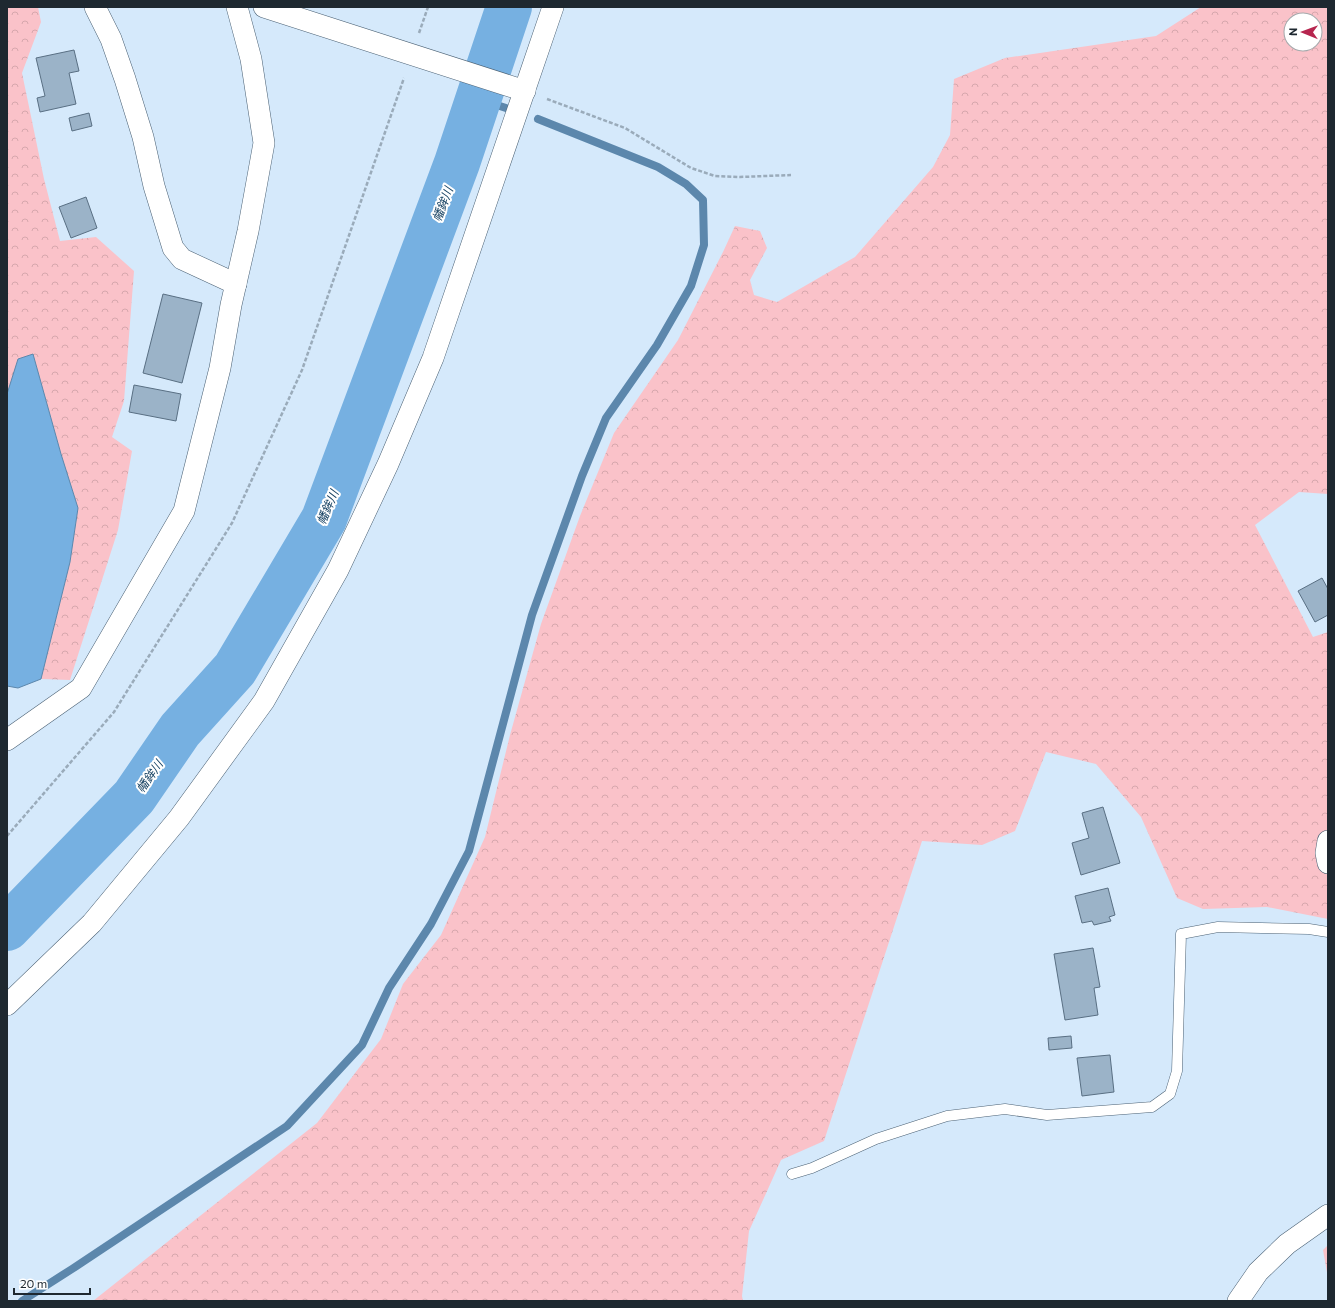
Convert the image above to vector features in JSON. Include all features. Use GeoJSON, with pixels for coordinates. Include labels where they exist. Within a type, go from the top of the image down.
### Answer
{"type":"FeatureCollection","features":[{"type":"Feature","properties":{"kind":"street"},"geometry":{"type":"LineString","coordinates":[[95,7],[111,39],[125,79],[143,137],[154,186],[173,248],[182,259],[236,284]]}},
{"type":"Feature","properties":{"kind":"street"},"geometry":{"type":"LineString","coordinates":[[7,740],[81,688],[184,511],[220,368],[231,305],[248,231],[264,143],[252,59],[237,7]]}},
{"type":"Feature","properties":{"kind":"street"},"geometry":{"type":"LineString","coordinates":[[264,7],[518,89]]}},
{"type":"Feature","properties":{"kind":"street"},"geometry":{"type":"LineString","coordinates":[[7,1004],[92,923],[179,818],[264,701],[338,570],[388,464],[433,358],[518,89],[553,7]]}},
{"type":"Feature","properties":{"kind":"street"},"geometry":{"type":"LineString","coordinates":[[1328,841],[1326,853],[1328,863]]}},
{"type":"Feature","properties":{"kind":"street"},"geometry":{"type":"LineString","coordinates":[[1238,1301],[1258,1272],[1286,1244],[1328,1215]]}},
{"type":"Feature","properties":{"kind":"lane"},"geometry":{"type":"LineString","coordinates":[[792,1174],[812,1168],[876,1139],[947,1116],[1005,1109],[1047,1116],[1152,1107],[1170,1094],[1177,1071],[1181,934],[1218,927],[1309,929],[1328,932]]}},
{"type":"Feature","properties":{"kind":"path"},"geometry":{"type":"LineString","coordinates":[[7,836],[114,712],[232,523],[302,370],[418,57],[428,7]]}},
{"type":"Feature","properties":{"kind":"path"},"geometry":{"type":"LineString","coordinates":[[518,89],[625,128],[691,168],[715,176],[740,177],[791,175]]}},
{"type":"Feature","properties":{"kind":"green space"},"geometry":{"type":"Polygon","coordinates":[[[7,7],[38,7],[41,22],[22,73],[44,179],[60,241],[96,237],[134,271],[124,401],[112,437],[132,451],[118,530],[70,680],[41,679],[70,562],[78,508],[33,354],[7,394],[7,7]]]}},
{"type":"Feature","properties":{"kind":"green space"},"geometry":{"type":"Polygon","coordinates":[[[1201,7],[1328,7],[1328,494],[1299,492],[1255,525],[1313,637],[1328,632],[1328,919],[1267,907],[1203,909],[1177,898],[1141,817],[1096,764],[1046,752],[1015,831],[982,845],[922,841],[824,1141],[781,1160],[749,1231],[742,1296],[743,1301],[93,1301],[317,1123],[381,1039],[403,984],[441,935],[485,837],[510,735],[541,624],[580,516],[614,433],[678,340],[735,226],[760,231],[767,248],[750,280],[754,295],[777,302],[855,257],[933,167],[950,135],[954,79],[1005,58],[1156,36],[1201,7]]]}},
{"type":"Feature","properties":{"kind":"green space"},"geometry":{"type":"Polygon","coordinates":[[[1328,1245],[1328,1278],[1323,1250],[1328,1245]]]}},
{"type":"Feature","properties":{"kind":"water"},"geometry":{"type":"Polygon","coordinates":[[[33,354],[78,508],[70,562],[41,679],[18,688],[7,686],[7,394],[18,359],[33,354]]]}},
{"type":"Feature","properties":{"kind":"building"},"geometry":{"type":"Polygon","coordinates":[[[74,50],[79,71],[69,73],[76,104],[40,112],[37,98],[45,96],[36,58],[74,50]]]}},
{"type":"Feature","properties":{"kind":"building"},"geometry":{"type":"Polygon","coordinates":[[[89,113],[92,126],[72,131],[69,118],[89,113]]]}},
{"type":"Feature","properties":{"kind":"building"},"geometry":{"type":"Polygon","coordinates":[[[86,197],[97,228],[71,238],[59,207],[86,197]]]}},
{"type":"Feature","properties":{"kind":"building"},"geometry":{"type":"Polygon","coordinates":[[[163,294],[202,303],[182,383],[143,373],[163,294]]]}},
{"type":"Feature","properties":{"kind":"building"},"geometry":{"type":"Polygon","coordinates":[[[134,385],[181,394],[176,421],[129,412],[134,385]]]}},
{"type":"Feature","properties":{"kind":"building"},"geometry":{"type":"Polygon","coordinates":[[[1322,578],[1328,589],[1328,615],[1315,622],[1298,591],[1322,578]]]}},
{"type":"Feature","properties":{"kind":"building"},"geometry":{"type":"Polygon","coordinates":[[[1103,807],[1120,863],[1081,875],[1072,843],[1089,838],[1082,813],[1103,807]]]}},
{"type":"Feature","properties":{"kind":"building"},"geometry":{"type":"Polygon","coordinates":[[[1108,888],[1115,915],[1109,917],[1111,921],[1094,925],[1092,921],[1082,923],[1075,896],[1108,888]]]}},
{"type":"Feature","properties":{"kind":"building"},"geometry":{"type":"Polygon","coordinates":[[[1093,948],[1100,987],[1094,988],[1098,1015],[1065,1020],[1054,954],[1093,948]]]}},
{"type":"Feature","properties":{"kind":"building"},"geometry":{"type":"Polygon","coordinates":[[[1071,1036],[1072,1048],[1049,1050],[1048,1038],[1071,1036]]]}},
{"type":"Feature","properties":{"kind":"building"},"geometry":{"type":"Polygon","coordinates":[[[1110,1055],[1114,1092],[1082,1096],[1077,1058],[1110,1055]]]}},
{"type":"Feature","properties":{"kind":"waterway","name":"幡鉾川"},"geometry":{"type":"LineString","coordinates":[[7,928],[134,797],[180,730],[235,669],[324,519],[457,163],[509,7]]}},
{"type":"Feature","properties":{"kind":"waterway"},"geometry":{"type":"LineString","coordinates":[[478,99],[506,108]]}},
{"type":"Feature","properties":{"kind":"waterway"},"geometry":{"type":"LineString","coordinates":[[22,1301],[287,1126],[362,1045],[389,988],[431,924],[469,851],[532,615],[582,476],[606,418],[657,345],[691,286],[704,245],[703,200],[686,184],[658,167],[538,119]]}}]}
